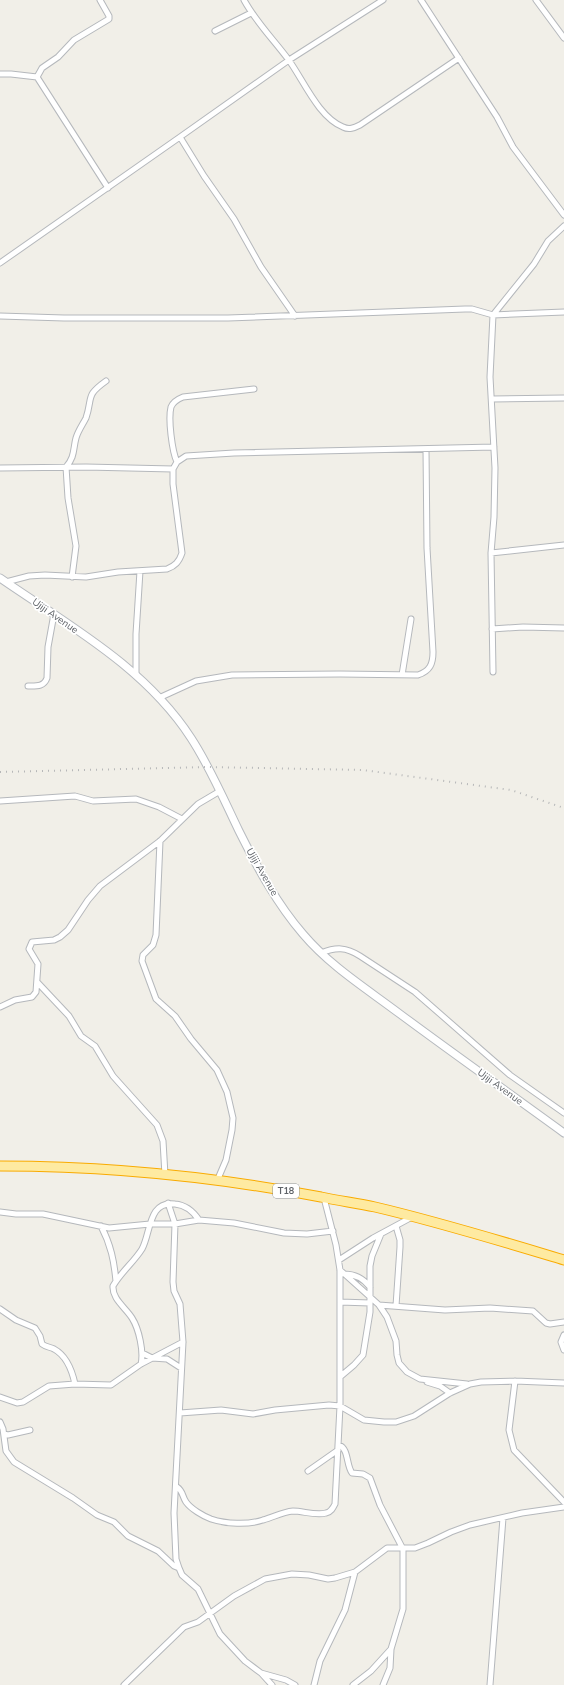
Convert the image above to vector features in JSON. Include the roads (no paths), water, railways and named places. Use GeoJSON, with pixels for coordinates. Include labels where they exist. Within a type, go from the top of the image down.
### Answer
{"type":"FeatureCollection","features":[{"type":"Feature","properties":{"kind":"highway","name":"T18"},"geometry":{"type":"LineString","coordinates":[[0,1166],[52,1167],[165,1175],[263,1187],[374,1207],[413,1216],[564,1260]]}},
{"type":"Feature","properties":{"kind":"main road","name":"Ujiji Avenue"},"geometry":{"type":"LineString","coordinates":[[3,580],[54,614],[136,675],[161,697],[191,738],[250,851],[288,915],[321,953],[438,1042],[564,1132]]}},
{"type":"Feature","properties":{"kind":"street"},"geometry":{"type":"LineString","coordinates":[[37,78],[42,68],[58,57],[74,40],[109,19],[109,16],[100,0]]}},
{"type":"Feature","properties":{"kind":"street"},"geometry":{"type":"LineString","coordinates":[[244,0],[251,13],[289,60],[323,111],[338,124],[349,129],[360,125],[460,58]]}},
{"type":"Feature","properties":{"kind":"street"},"geometry":{"type":"LineString","coordinates":[[0,263],[289,60],[383,0]]}},
{"type":"Feature","properties":{"kind":"street"},"geometry":{"type":"LineString","coordinates":[[421,0],[497,117],[513,147],[564,215]]}},
{"type":"Feature","properties":{"kind":"street"},"geometry":{"type":"LineString","coordinates":[[536,0],[564,38]]}},
{"type":"Feature","properties":{"kind":"street"},"geometry":{"type":"LineString","coordinates":[[215,31],[251,13]]}},
{"type":"Feature","properties":{"kind":"street"},"geometry":{"type":"LineString","coordinates":[[0,74],[37,78],[108,188]]}},
{"type":"Feature","properties":{"kind":"street"},"geometry":{"type":"LineString","coordinates":[[180,137],[234,219],[261,267],[295,316]]}},
{"type":"Feature","properties":{"kind":"street"},"geometry":{"type":"LineString","coordinates":[[493,672],[491,553],[494,517],[495,468],[490,377],[493,315],[534,264],[548,240],[564,226]]}},
{"type":"Feature","properties":{"kind":"street"},"geometry":{"type":"LineString","coordinates":[[0,316],[97,318],[295,316],[388,311],[414,312],[472,309],[493,315],[564,312]]}},
{"type":"Feature","properties":{"kind":"street"},"geometry":{"type":"LineString","coordinates":[[72,577],[76,556],[76,546],[68,498],[66,467],[73,458],[76,437],[86,417],[90,397],[94,390],[106,381]]}},
{"type":"Feature","properties":{"kind":"street"},"geometry":{"type":"LineString","coordinates":[[177,462],[172,446],[171,423],[171,407],[176,400],[183,397],[254,389]]}},
{"type":"Feature","properties":{"kind":"street"},"geometry":{"type":"LineString","coordinates":[[492,399],[564,398]]}},
{"type":"Feature","properties":{"kind":"street"},"geometry":{"type":"LineString","coordinates":[[3,580],[45,575],[72,577],[167,569],[174,566],[179,561],[182,553],[173,484],[173,469],[177,462],[186,456],[494,447]]}},
{"type":"Feature","properties":{"kind":"street"},"geometry":{"type":"LineString","coordinates":[[161,697],[196,681],[208,678],[232,676],[340,674],[418,675],[426,672],[433,662],[426,520],[426,449]]}},
{"type":"Feature","properties":{"kind":"street"},"geometry":{"type":"LineString","coordinates":[[0,468],[66,467],[173,469]]}},
{"type":"Feature","properties":{"kind":"street"},"geometry":{"type":"LineString","coordinates":[[491,553],[564,545]]}},
{"type":"Feature","properties":{"kind":"street"},"geometry":{"type":"LineString","coordinates":[[136,675],[140,571]]}},
{"type":"Feature","properties":{"kind":"street"},"geometry":{"type":"LineString","coordinates":[[28,686],[42,685],[46,682],[48,647],[54,614]]}},
{"type":"Feature","properties":{"kind":"street"},"geometry":{"type":"LineString","coordinates":[[402,675],[411,619]]}},
{"type":"Feature","properties":{"kind":"street"},"geometry":{"type":"LineString","coordinates":[[492,629],[523,627],[564,628]]}},
{"type":"Feature","properties":{"kind":"street"},"geometry":{"type":"LineString","coordinates":[[0,1007],[16,1000],[29,998],[35,995],[38,982],[38,964],[29,949],[32,942],[60,938],[68,930],[95,891],[160,841],[198,804],[220,791]]}},
{"type":"Feature","properties":{"kind":"street"},"geometry":{"type":"LineString","coordinates":[[0,801],[75,796],[93,801],[136,799],[159,807],[182,819]]}},
{"type":"Feature","properties":{"kind":"street"},"geometry":{"type":"LineString","coordinates":[[160,841],[156,935],[153,945],[142,955],[142,961],[156,998],[174,1016],[217,1070],[228,1092],[233,1118],[232,1130],[226,1160],[217,1181]]}},
{"type":"Feature","properties":{"kind":"street"},"geometry":{"type":"LineString","coordinates":[[321,953],[332,948],[352,951],[415,992],[510,1075],[564,1113]]}},
{"type":"Feature","properties":{"kind":"street"},"geometry":{"type":"LineString","coordinates":[[38,982],[69,1016],[81,1036],[94,1046],[113,1076],[156,1125],[163,1141],[165,1175]]}},
{"type":"Feature","properties":{"kind":"street"},"geometry":{"type":"LineString","coordinates":[[176,1487],[182,1491],[184,1500],[191,1507],[211,1519],[222,1521],[248,1523],[258,1522],[280,1513],[290,1511],[317,1514],[327,1513],[335,1504],[341,1376],[340,1302],[342,1272],[324,1198]]}},
{"type":"Feature","properties":{"kind":"street"},"geometry":{"type":"LineString","coordinates":[[168,1203],[171,1208],[172,1217],[175,1224],[173,1282],[174,1290],[180,1304],[183,1342],[174,1513],[176,1559],[182,1575],[198,1589],[220,1634],[245,1661],[261,1672],[272,1685]]}},
{"type":"Feature","properties":{"kind":"street"},"geometry":{"type":"LineString","coordinates":[[116,1281],[143,1248],[155,1212],[163,1204],[175,1204],[188,1208],[200,1220]]}},
{"type":"Feature","properties":{"kind":"street"},"geometry":{"type":"LineString","coordinates":[[0,1212],[16,1214],[43,1214],[115,1228],[150,1224],[175,1224],[200,1220],[234,1223],[284,1233],[307,1234],[332,1231]]}},
{"type":"Feature","properties":{"kind":"street"},"geometry":{"type":"LineString","coordinates":[[339,1260],[413,1216]]}},
{"type":"Feature","properties":{"kind":"street"},"geometry":{"type":"LineString","coordinates":[[101,1226],[112,1250],[114,1260],[116,1281],[113,1291],[116,1298],[135,1324],[142,1353],[141,1364]]}},
{"type":"Feature","properties":{"kind":"street"},"geometry":{"type":"LineString","coordinates":[[396,1226],[400,1240],[396,1306]]}},
{"type":"Feature","properties":{"kind":"street"},"geometry":{"type":"LineString","coordinates":[[341,1376],[363,1355],[370,1301],[369,1275],[372,1256],[381,1234]]}},
{"type":"Feature","properties":{"kind":"street"},"geometry":{"type":"LineString","coordinates":[[342,1272],[360,1277],[370,1287]]}},
{"type":"Feature","properties":{"kind":"street"},"geometry":{"type":"LineString","coordinates":[[342,1272],[370,1301],[379,1305],[446,1310],[490,1308],[533,1311],[546,1323],[550,1324],[564,1322]]}},
{"type":"Feature","properties":{"kind":"street"},"geometry":{"type":"LineString","coordinates":[[340,1302],[370,1301]]}},
{"type":"Feature","properties":{"kind":"street"},"geometry":{"type":"LineString","coordinates":[[379,1305],[387,1317],[396,1341],[399,1363],[407,1372],[420,1379],[440,1386],[450,1393]]}},
{"type":"Feature","properties":{"kind":"street"},"geometry":{"type":"LineString","coordinates":[[0,1309],[16,1320],[35,1328],[40,1336],[42,1344],[55,1350],[68,1363],[73,1374],[75,1384]]}},
{"type":"Feature","properties":{"kind":"street"},"geometry":{"type":"LineString","coordinates":[[564,1335],[561,1342],[564,1350]]}},
{"type":"Feature","properties":{"kind":"street"},"geometry":{"type":"LineString","coordinates":[[0,1397],[18,1403],[23,1402],[49,1386],[75,1384],[111,1385],[141,1364],[183,1342]]}},
{"type":"Feature","properties":{"kind":"street"},"geometry":{"type":"LineString","coordinates":[[142,1353],[152,1358],[167,1359],[182,1368]]}},
{"type":"Feature","properties":{"kind":"street"},"geometry":{"type":"LineString","coordinates":[[420,1379],[470,1384]]}},
{"type":"Feature","properties":{"kind":"street"},"geometry":{"type":"LineString","coordinates":[[180,1413],[221,1410],[253,1414],[321,1405],[340,1406],[364,1420],[396,1422],[414,1416],[450,1393],[470,1384],[481,1382],[515,1381],[564,1383]]}},
{"type":"Feature","properties":{"kind":"street"},"geometry":{"type":"LineString","coordinates":[[515,1381],[509,1421],[512,1446],[520,1457],[564,1502]]}},
{"type":"Feature","properties":{"kind":"street"},"geometry":{"type":"LineString","coordinates":[[0,1422],[4,1434],[6,1451],[10,1458],[20,1466],[73,1498],[97,1515],[114,1522],[128,1536],[158,1551],[179,1568]]}},
{"type":"Feature","properties":{"kind":"street"},"geometry":{"type":"LineString","coordinates":[[4,1434],[8,1435],[30,1430]]}},
{"type":"Feature","properties":{"kind":"street"},"geometry":{"type":"LineString","coordinates":[[0,1449],[4,1443]]}},
{"type":"Feature","properties":{"kind":"street"},"geometry":{"type":"LineString","coordinates":[[308,1470],[338,1447]]}},
{"type":"Feature","properties":{"kind":"street"},"geometry":{"type":"LineString","coordinates":[[338,1447],[342,1447],[348,1457],[349,1467],[352,1473],[363,1474],[370,1478],[380,1505],[403,1549],[403,1609],[391,1649],[390,1668],[383,1685]]}},
{"type":"Feature","properties":{"kind":"street"},"geometry":{"type":"LineString","coordinates":[[124,1685],[181,1630],[198,1622],[256,1583],[273,1577],[306,1574],[328,1579],[341,1577],[355,1572],[387,1548],[403,1549],[422,1546],[451,1532],[470,1525],[522,1513],[564,1507]]}},
{"type":"Feature","properties":{"kind":"street"},"geometry":{"type":"LineString","coordinates":[[490,1685],[503,1518]]}},
{"type":"Feature","properties":{"kind":"street"},"geometry":{"type":"LineString","coordinates":[[314,1685],[320,1661],[345,1610],[355,1572]]}},
{"type":"Feature","properties":{"kind":"street"},"geometry":{"type":"LineString","coordinates":[[353,1685],[371,1671],[391,1649]]}},
{"type":"Feature","properties":{"kind":"street"},"geometry":{"type":"LineString","coordinates":[[261,1672],[286,1680],[295,1685]]}},
{"type":"Feature","properties":{"kind":"railway"},"geometry":{"type":"LineString","coordinates":[[0,772],[208,767],[363,770],[511,790],[564,808]]}}]}
